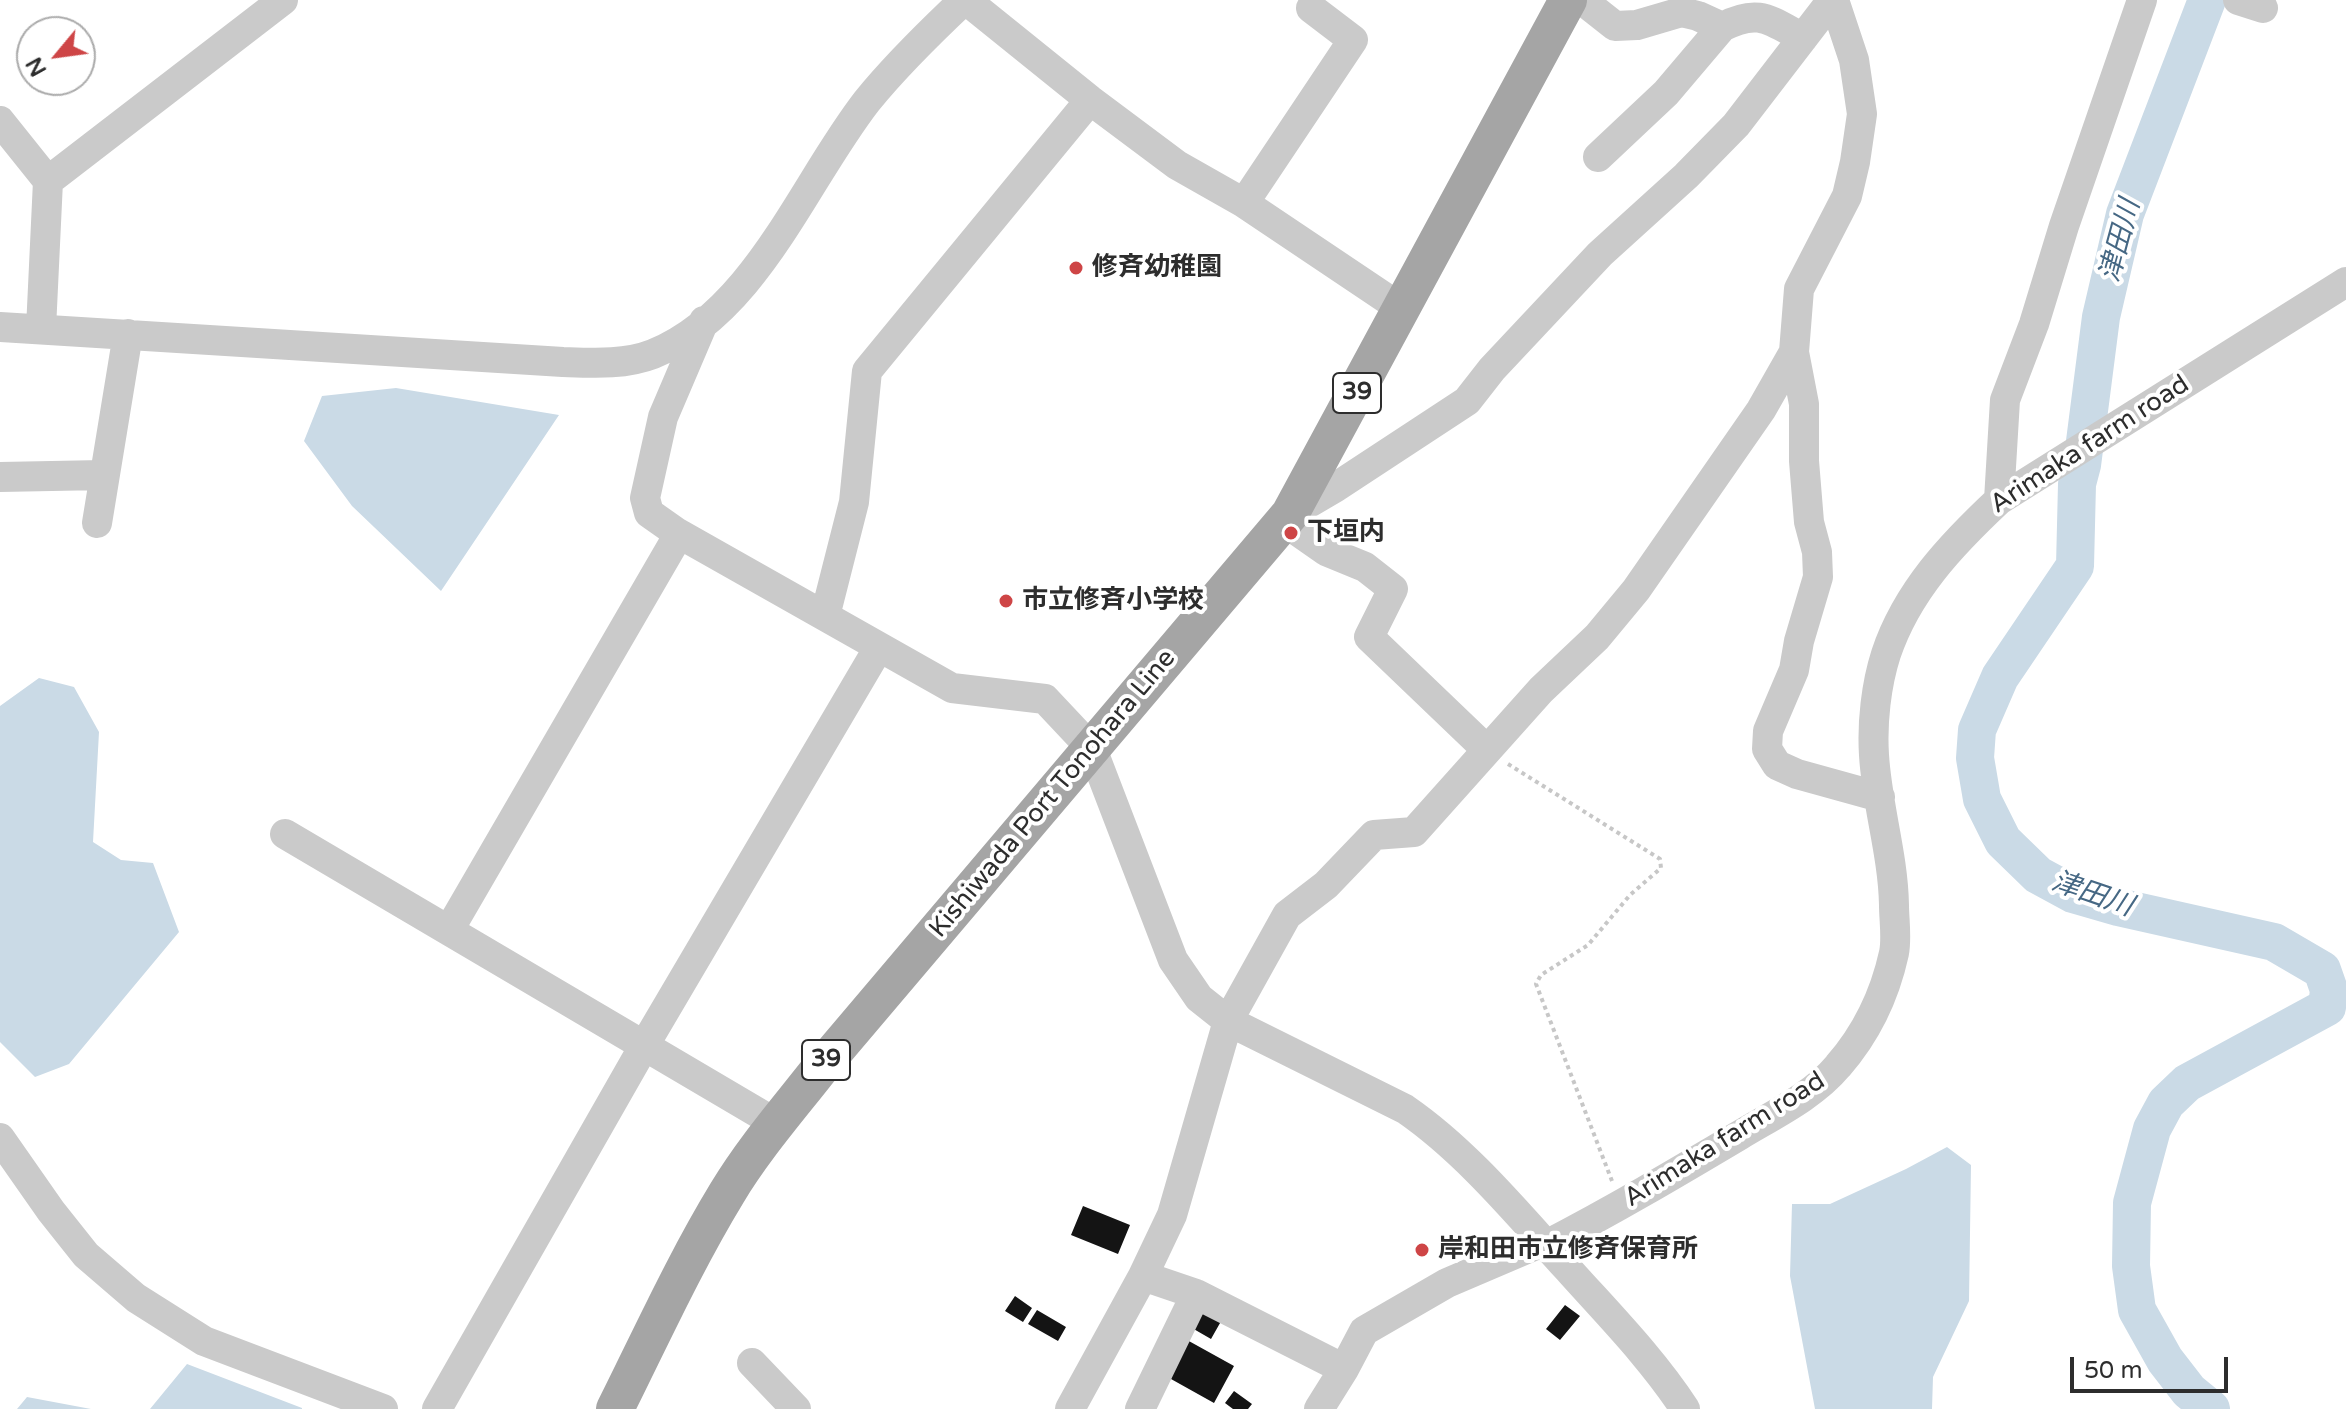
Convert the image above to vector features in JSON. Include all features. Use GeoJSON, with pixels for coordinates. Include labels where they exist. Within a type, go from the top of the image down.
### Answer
{"type":"FeatureCollection","features":[{"type":"Feature","properties":{"kind":"main road","name":"Kishiwada Port Tonohara Line"},"geometry":{"type":"LineString","coordinates":[[615,1409],[729,1189],[777,1124],[822,1066],[1286,517],[1568,0]]}},
{"type":"Feature","properties":{"kind":"street"},"geometry":{"type":"LineString","coordinates":[[48,181],[283,0]]}},
{"type":"Feature","properties":{"kind":"street"},"geometry":{"type":"LineString","coordinates":[[0,327],[611,363],[652,354],[687,336],[723,306],[757,266],[867,102],[928,34],[965,0],[1177,165],[1244,203],[1402,309]]}},
{"type":"Feature","properties":{"kind":"street"},"geometry":{"type":"LineString","coordinates":[[1582,0],[1615,26],[1637,25],[1681,12],[1722,27]]}},
{"type":"Feature","properties":{"kind":"street"},"geometry":{"type":"LineString","coordinates":[[1487,750],[1369,637],[1393,589],[1365,567],[1326,551],[1286,517],[1467,401],[1492,369],[1600,254],[1686,176],[1736,125],[1833,0]]}},
{"type":"Feature","properties":{"kind":"street"},"geometry":{"type":"LineString","coordinates":[[1833,0],[1854,60],[1862,114],[1847,196],[1799,289],[1794,352],[1804,404],[1804,461],[1818,577],[1799,641],[1794,670],[1768,731],[1767,749],[1777,765],[1797,774],[1880,797]]}},
{"type":"Feature","properties":{"kind":"street"},"geometry":{"type":"LineString","coordinates":[[1999,500],[2005,400],[2034,324],[2064,226],[2142,0]]}},
{"type":"Feature","properties":{"kind":"street"},"geometry":{"type":"LineString","coordinates":[[1244,203],[1353,40],[1311,8]]}},
{"type":"Feature","properties":{"kind":"street"},"geometry":{"type":"LineString","coordinates":[[1598,157],[1666,93],[1722,27],[1742,17],[1765,18],[1803,38]]}},
{"type":"Feature","properties":{"kind":"street"},"geometry":{"type":"LineString","coordinates":[[825,616],[854,502],[867,371],[1090,100]]}},
{"type":"Feature","properties":{"kind":"street"},"geometry":{"type":"LineString","coordinates":[[0,121],[48,181],[41,329]]}},
{"type":"Feature","properties":{"kind":"street","name":"Arimaka farm road"},"geometry":{"type":"LineString","coordinates":[[1319,1409],[1364,1331],[1447,1283],[1544,1244],[1621,1206],[1800,1099],[1836,1069],[1860,1038],[1880,998],[1894,951],[1893,883],[1874,756],[1875,710],[1886,654],[1905,612],[1926,577],[1951,546],[1999,500],[2346,282]]}},
{"type":"Feature","properties":{"kind":"street"},"geometry":{"type":"LineString","coordinates":[[704,321],[663,417],[645,498],[649,513],[679,534],[952,688],[1045,699],[1092,749],[1173,960],[1199,998],[1228,1021],[1405,1109],[1431,1127],[1544,1244],[1663,1375],[1685,1409]]}},
{"type":"Feature","properties":{"kind":"street"},"geometry":{"type":"LineString","coordinates":[[97,523],[128,334]]}},
{"type":"Feature","properties":{"kind":"street"},"geometry":{"type":"LineString","coordinates":[[1070,1409],[1143,1276],[1172,1215],[1228,1021],[1287,915],[1326,885],[1374,835],[1414,832],[1541,690],[1597,637],[1636,590],[1761,410],[1794,352]]}},
{"type":"Feature","properties":{"kind":"street"},"geometry":{"type":"LineString","coordinates":[[0,477],[103,475]]}},
{"type":"Feature","properties":{"kind":"street"},"geometry":{"type":"LineString","coordinates":[[449,930],[679,534]]}},
{"type":"Feature","properties":{"kind":"street"},"geometry":{"type":"LineString","coordinates":[[437,1409],[644,1046],[879,647]]}},
{"type":"Feature","properties":{"kind":"street"},"geometry":{"type":"LineString","coordinates":[[285,834],[777,1124]]}},
{"type":"Feature","properties":{"kind":"street"},"geometry":{"type":"LineString","coordinates":[[0,1138],[86,1255],[136,1298],[204,1341],[383,1409]]}},
{"type":"Feature","properties":{"kind":"street"},"geometry":{"type":"LineString","coordinates":[[1143,1276],[1196,1294],[1344,1369]]}},
{"type":"Feature","properties":{"kind":"street"},"geometry":{"type":"LineString","coordinates":[[1140,1409],[1196,1294]]}},
{"type":"Feature","properties":{"kind":"street"},"geometry":{"type":"LineString","coordinates":[[752,1363],[796,1409]]}},
{"type":"Feature","properties":{"kind":"path"},"geometry":{"type":"LineString","coordinates":[[1487,750],[1660,859],[1661,868],[1630,895],[1588,945],[1541,975],[1536,984],[1621,1206]]}},
{"type":"Feature","properties":{"kind":"water"},"geometry":{"type":"Polygon","coordinates":[[[396,388],[559,415],[441,591],[352,506],[304,441],[322,396],[396,388]]]}},
{"type":"Feature","properties":{"kind":"water"},"geometry":{"type":"Polygon","coordinates":[[[39,678],[74,687],[99,732],[93,842],[121,860],[153,863],[179,932],[69,1064],[35,1077],[0,1042],[0,706],[39,678]]]}},
{"type":"Feature","properties":{"kind":"water"},"geometry":{"type":"Polygon","coordinates":[[[1947,1147],[1971,1165],[1969,1301],[1933,1377],[1932,1409],[1815,1409],[1790,1276],[1792,1204],[1830,1204],[1947,1147]]]}},
{"type":"Feature","properties":{"kind":"water"},"geometry":{"type":"Polygon","coordinates":[[[187,1364],[302,1408],[302,1409],[150,1409],[187,1364]]]}},
{"type":"Feature","properties":{"kind":"water"},"geometry":{"type":"Polygon","coordinates":[[[27,1397],[91,1409],[17,1409],[27,1397]]]}},
{"type":"Feature","properties":{"kind":"building"},"geometry":{"type":"Polygon","coordinates":[[[1083,1206],[1130,1225],[1118,1254],[1071,1235],[1083,1206]]]}},
{"type":"Feature","properties":{"kind":"building"},"geometry":{"type":"Polygon","coordinates":[[[1015,1296],[1032,1308],[1023,1322],[1005,1311],[1015,1296]]]}},
{"type":"Feature","properties":{"kind":"building"},"geometry":{"type":"Polygon","coordinates":[[[1197,1301],[1224,1316],[1211,1339],[1185,1324],[1197,1301]]]}},
{"type":"Feature","properties":{"kind":"building"},"geometry":{"type":"Polygon","coordinates":[[[1565,1305],[1580,1316],[1560,1340],[1546,1329],[1565,1305]]]}},
{"type":"Feature","properties":{"kind":"building"},"geometry":{"type":"Polygon","coordinates":[[[1037,1310],[1066,1327],[1058,1341],[1028,1324],[1037,1310]]]}},
{"type":"Feature","properties":{"kind":"building"},"geometry":{"type":"Polygon","coordinates":[[[1178,1335],[1234,1366],[1214,1403],[1171,1379],[1178,1335]]]}},
{"type":"Feature","properties":{"kind":"building"},"geometry":{"type":"Polygon","coordinates":[[[1234,1391],[1252,1404],[1248,1409],[1233,1409],[1225,1403],[1234,1391]]]}},
{"type":"Feature","properties":{"kind":"waterway","name":"津田川"},"geometry":{"type":"LineString","coordinates":[[2207,0],[2125,214],[2101,317],[2077,484],[2075,566],[2000,677],[1977,730],[1975,758],[1982,799],[2003,841],[2038,875],[2073,894],[2118,907],[2274,942],[2322,970],[2329,990],[2327,1007],[2187,1083],[2166,1103],[2152,1129],[2132,1203],[2131,1266],[2137,1310],[2165,1360],[2189,1391],[2211,1409]]}},
{"type":"Feature","properties":{"kind":"place","name":"修斉幼稚園"},"geometry":{"type":"Point","coordinates":[1076,268]}},
{"type":"Feature","properties":{"kind":"place","name":"下垣内"},"geometry":{"type":"Point","coordinates":[1291,533]}},
{"type":"Feature","properties":{"kind":"place","name":"市立修斉小学校"},"geometry":{"type":"Point","coordinates":[1006,601]}},
{"type":"Feature","properties":{"kind":"place","name":"岸和田市立修斉保育所"},"geometry":{"type":"Point","coordinates":[1422,1250]}}]}
